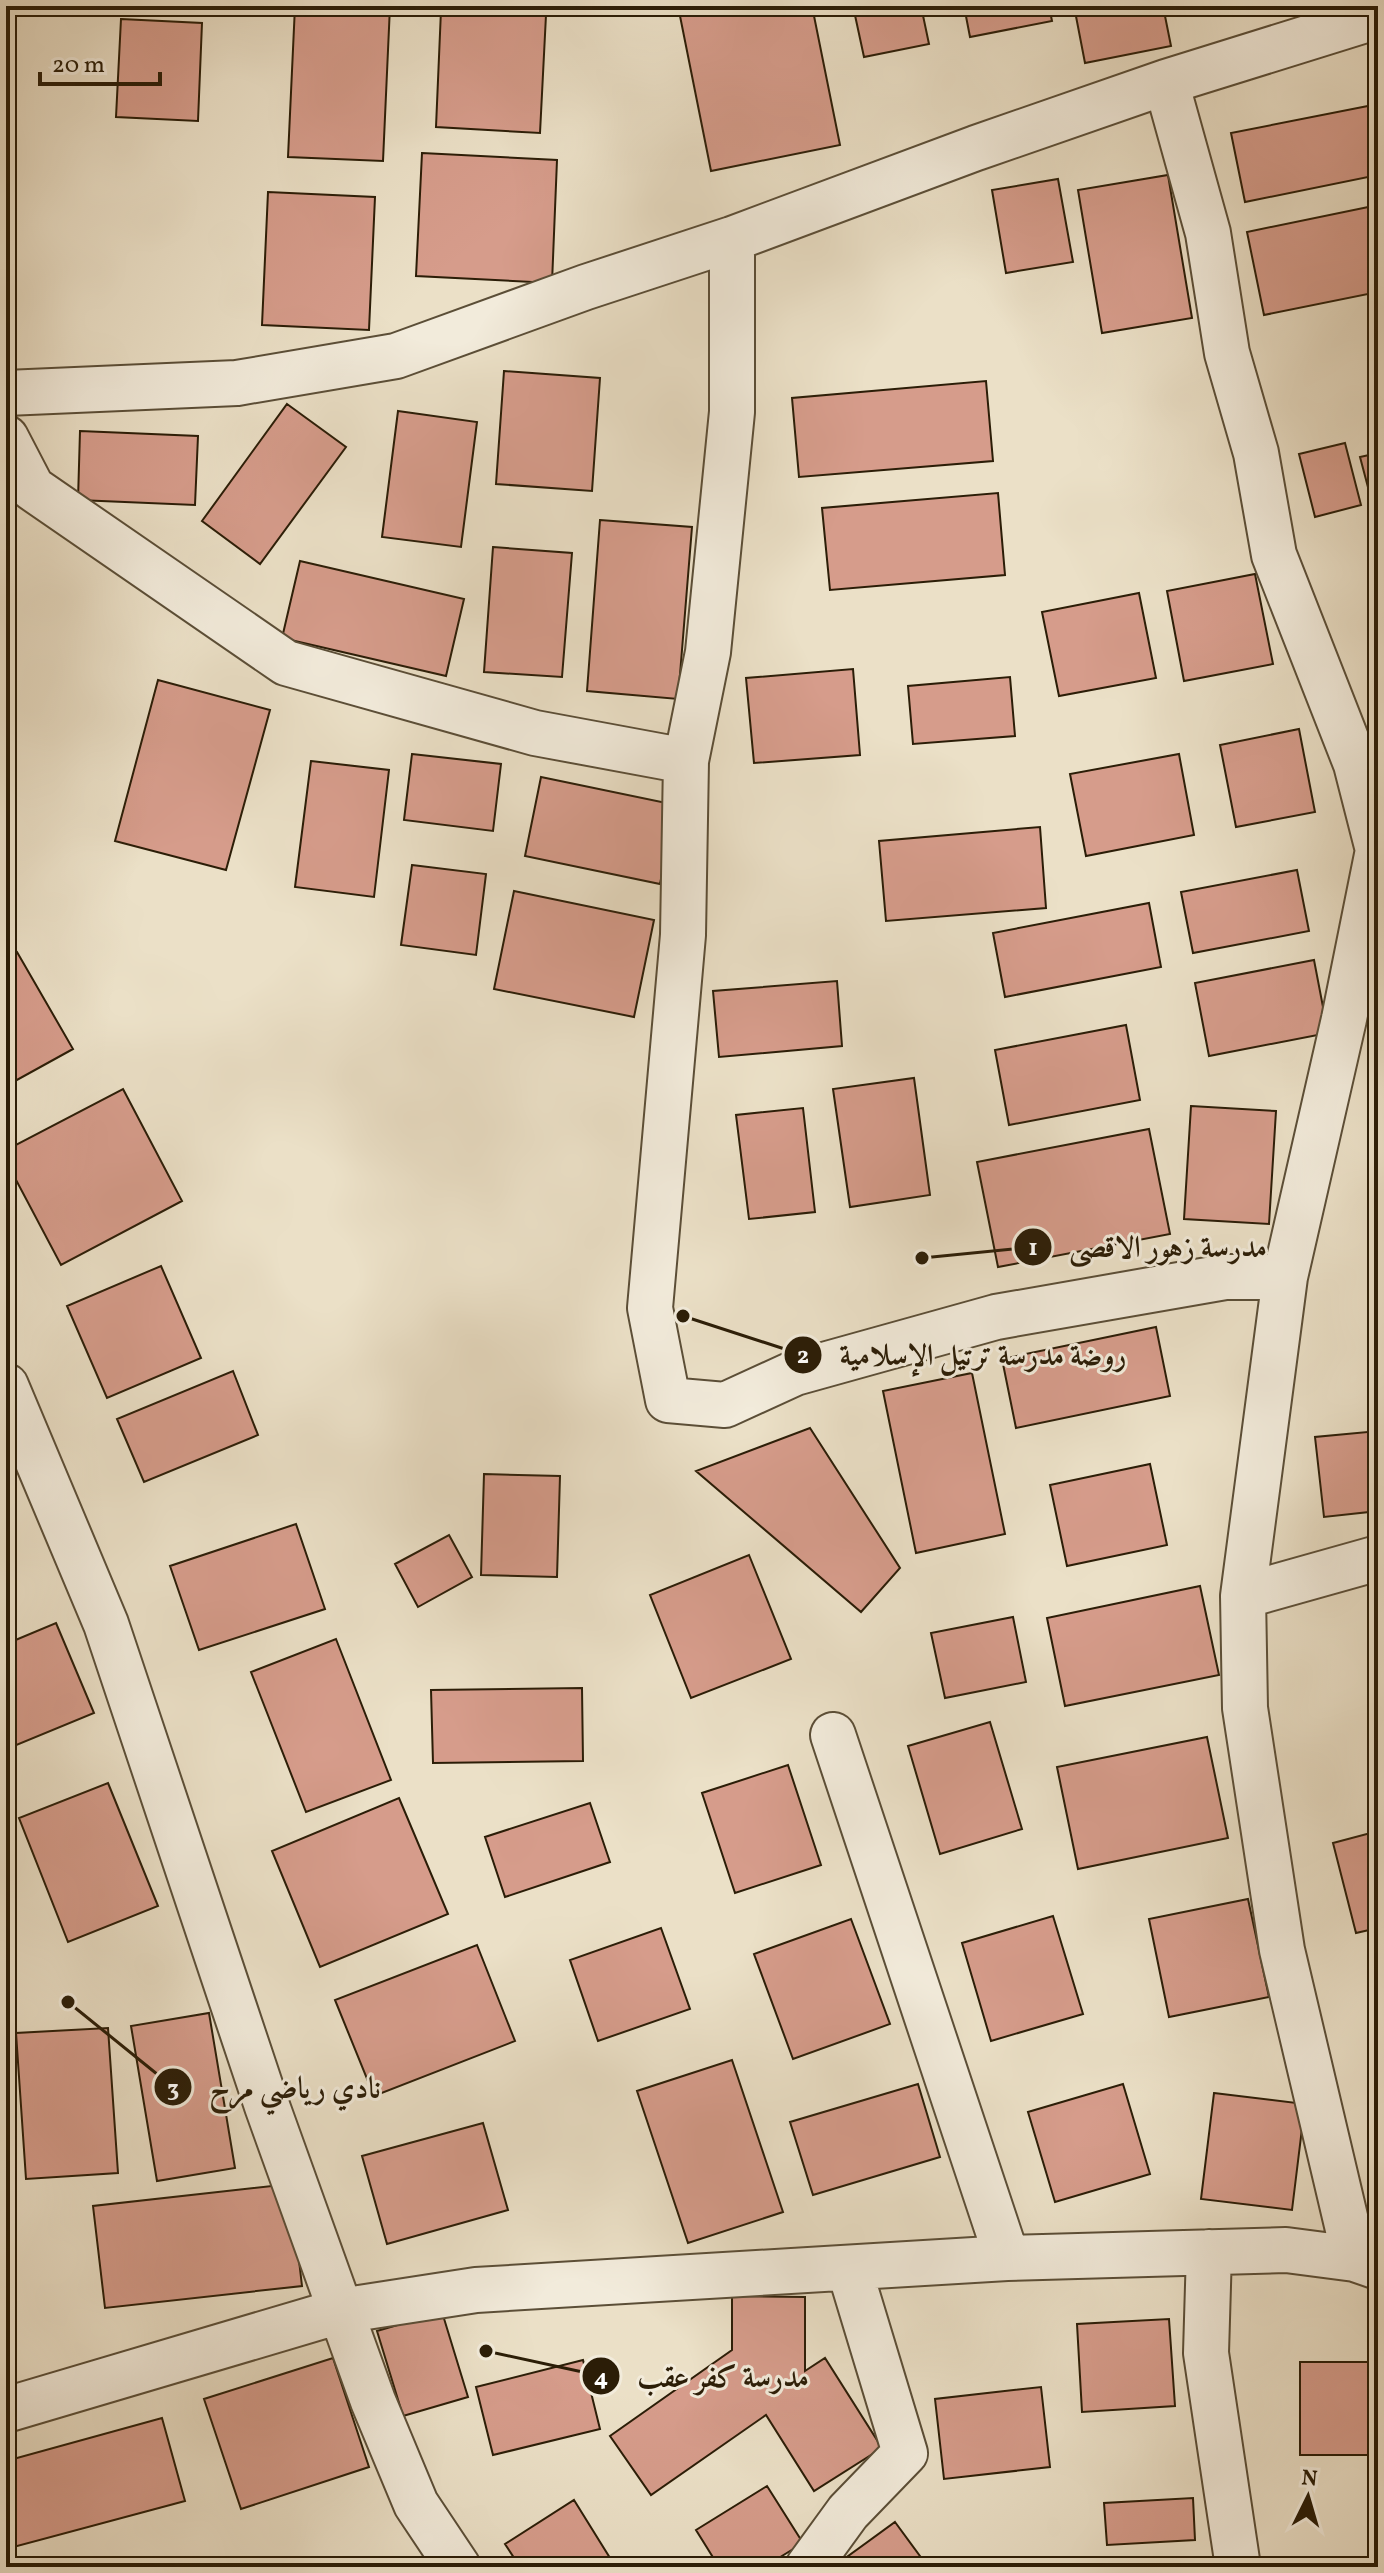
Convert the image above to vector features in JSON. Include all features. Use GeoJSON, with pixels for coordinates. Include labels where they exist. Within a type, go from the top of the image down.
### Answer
{"type":"FeatureCollection","features":[{"type":"Feature","properties":{"kind":"street"},"geometry":{"type":"LineString","coordinates":[[6,393],[237,383],[396,356],[586,287],[732,239],[1166,82],[1378,16]]}},
{"type":"Feature","properties":{"kind":"street"},"geometry":{"type":"LineString","coordinates":[[6,2410],[340,2311],[476,2290],[1007,2258],[1286,2250],[1366,2263],[1282,1950],[1245,1708],[1243,1596],[1285,1277],[1341,1034],[1378,850],[1356,764],[1274,555],[1256,453],[1227,353],[1208,233],[1166,82]]}},
{"type":"Feature","properties":{"kind":"street"},"geometry":{"type":"LineString","coordinates":[[732,239],[732,412],[708,652],[686,761],[683,935],[650,1308],[668,1400],[725,1405],[795,1373],[996,1317],[1225,1277],[1285,1277]]}},
{"type":"Feature","properties":{"kind":"street"},"geometry":{"type":"LineString","coordinates":[[6,438],[32,488],[286,663],[535,733],[686,761]]}},
{"type":"Feature","properties":{"kind":"street"},"geometry":{"type":"LineString","coordinates":[[6,1386],[106,1624],[340,2311],[416,2504],[458,2567]]}},
{"type":"Feature","properties":{"kind":"street"},"geometry":{"type":"LineString","coordinates":[[1243,1596],[1378,1558]]}},
{"type":"Feature","properties":{"kind":"street"},"geometry":{"type":"LineString","coordinates":[[833,1735],[1007,2258]]}},
{"type":"Feature","properties":{"kind":"street"},"geometry":{"type":"LineString","coordinates":[[1209,2252],[1206,2353],[1238,2567]]}},
{"type":"Feature","properties":{"kind":"street"},"geometry":{"type":"LineString","coordinates":[[808,2567],[848,2512],[905,2453],[849,2268]]}},
{"type":"Feature","properties":{"kind":"building"},"geometry":{"type":"Polygon","coordinates":[[[295,6],[390,6],[383,161],[288,157],[295,6]]]}},
{"type":"Feature","properties":{"kind":"building"},"geometry":{"type":"Polygon","coordinates":[[[678,6],[812,6],[840,145],[711,171],[678,6]]]}},
{"type":"Feature","properties":{"kind":"building"},"geometry":{"type":"Polygon","coordinates":[[[853,6],[921,6],[929,44],[864,57],[853,6]]]}},
{"type":"Feature","properties":{"kind":"building"},"geometry":{"type":"Polygon","coordinates":[[[964,6],[1049,6],[1052,21],[970,37],[964,6]]]}},
{"type":"Feature","properties":{"kind":"building"},"geometry":{"type":"Polygon","coordinates":[[[1074,6],[1163,6],[1171,46],[1085,63],[1074,6]]]}},
{"type":"Feature","properties":{"kind":"building"},"geometry":{"type":"Polygon","coordinates":[[[441,10],[546,15],[540,133],[436,127],[441,10]]]}},
{"type":"Feature","properties":{"kind":"building"},"geometry":{"type":"Polygon","coordinates":[[[121,19],[202,23],[198,121],[116,117],[121,19]]]}},
{"type":"Feature","properties":{"kind":"building"},"geometry":{"type":"Polygon","coordinates":[[[1378,104],[1378,175],[1245,202],[1231,133],[1378,104]]]}},
{"type":"Feature","properties":{"kind":"building"},"geometry":{"type":"Polygon","coordinates":[[[422,153],[557,160],[552,283],[416,276],[422,153]]]}},
{"type":"Feature","properties":{"kind":"building"},"geometry":{"type":"Polygon","coordinates":[[[1168,175],[1192,318],[1102,333],[1078,190],[1168,175]]]}},
{"type":"Feature","properties":{"kind":"building"},"geometry":{"type":"Polygon","coordinates":[[[1058,179],[1073,262],[1006,273],[992,190],[1058,179]]]}},
{"type":"Feature","properties":{"kind":"building"},"geometry":{"type":"Polygon","coordinates":[[[268,192],[375,197],[369,330],[262,325],[268,192]]]}},
{"type":"Feature","properties":{"kind":"building"},"geometry":{"type":"Polygon","coordinates":[[[1378,205],[1378,292],[1264,315],[1247,232],[1378,205]]]}},
{"type":"Feature","properties":{"kind":"building"},"geometry":{"type":"Polygon","coordinates":[[[504,371],[600,378],[592,491],[496,484],[504,371]]]}},
{"type":"Feature","properties":{"kind":"building"},"geometry":{"type":"Polygon","coordinates":[[[986,381],[993,461],[799,477],[792,398],[986,381]]]}},
{"type":"Feature","properties":{"kind":"building"},"geometry":{"type":"Polygon","coordinates":[[[287,404],[346,447],[260,564],[202,521],[287,404]]]}},
{"type":"Feature","properties":{"kind":"building"},"geometry":{"type":"Polygon","coordinates":[[[398,411],[477,422],[461,547],[382,537],[398,411]]]}},
{"type":"Feature","properties":{"kind":"building"},"geometry":{"type":"Polygon","coordinates":[[[80,431],[198,436],[195,505],[78,500],[80,431]]]}},
{"type":"Feature","properties":{"kind":"building"},"geometry":{"type":"Polygon","coordinates":[[[1345,443],[1361,505],[1315,517],[1299,454],[1345,443]]]}},
{"type":"Feature","properties":{"kind":"building"},"geometry":{"type":"Polygon","coordinates":[[[1378,453],[1378,525],[1360,457],[1378,453]]]}},
{"type":"Feature","properties":{"kind":"building"},"geometry":{"type":"Polygon","coordinates":[[[998,493],[1005,575],[830,590],[822,508],[998,493]]]}},
{"type":"Feature","properties":{"kind":"building"},"geometry":{"type":"Polygon","coordinates":[[[600,520],[692,527],[678,699],[587,691],[600,520]]]}},
{"type":"Feature","properties":{"kind":"building"},"geometry":{"type":"Polygon","coordinates":[[[493,547],[572,553],[562,677],[484,672],[493,547]]]}},
{"type":"Feature","properties":{"kind":"building"},"geometry":{"type":"Polygon","coordinates":[[[300,561],[464,599],[446,676],[282,638],[300,561]]]}},
{"type":"Feature","properties":{"kind":"building"},"geometry":{"type":"Polygon","coordinates":[[[1255,574],[1273,664],[1184,681],[1167,591],[1255,574]]]}},
{"type":"Feature","properties":{"kind":"building"},"geometry":{"type":"Polygon","coordinates":[[[1139,593],[1156,678],[1059,696],[1042,612],[1139,593]]]}},
{"type":"Feature","properties":{"kind":"building"},"geometry":{"type":"Polygon","coordinates":[[[853,669],[860,755],[754,763],[746,678],[853,669]]]}},
{"type":"Feature","properties":{"kind":"building"},"geometry":{"type":"Polygon","coordinates":[[[1010,677],[1015,736],[913,744],[908,686],[1010,677]]]}},
{"type":"Feature","properties":{"kind":"building"},"geometry":{"type":"Polygon","coordinates":[[[158,680],[270,710],[226,870],[115,841],[158,680]]]}},
{"type":"Feature","properties":{"kind":"building"},"geometry":{"type":"Polygon","coordinates":[[[1299,729],[1315,812],[1236,827],[1220,745],[1299,729]]]}},
{"type":"Feature","properties":{"kind":"building"},"geometry":{"type":"Polygon","coordinates":[[[412,754],[501,764],[493,831],[404,820],[412,754]]]}},
{"type":"Feature","properties":{"kind":"building"},"geometry":{"type":"Polygon","coordinates":[[[1179,754],[1194,835],[1086,856],[1070,774],[1179,754]]]}},
{"type":"Feature","properties":{"kind":"building"},"geometry":{"type":"Polygon","coordinates":[[[311,761],[389,770],[374,897],[295,887],[311,761]]]}},
{"type":"Feature","properties":{"kind":"building"},"geometry":{"type":"Polygon","coordinates":[[[541,777],[676,805],[660,884],[525,856],[541,777]]]}},
{"type":"Feature","properties":{"kind":"building"},"geometry":{"type":"Polygon","coordinates":[[[1040,827],[1046,908],[886,921],[879,841],[1040,827]]]}},
{"type":"Feature","properties":{"kind":"building"},"geometry":{"type":"Polygon","coordinates":[[[412,865],[486,874],[476,955],[401,945],[412,865]]]}},
{"type":"Feature","properties":{"kind":"building"},"geometry":{"type":"Polygon","coordinates":[[[1297,870],[1309,931],[1193,953],[1181,892],[1297,870]]]}},
{"type":"Feature","properties":{"kind":"building"},"geometry":{"type":"Polygon","coordinates":[[[514,891],[654,920],[634,1017],[494,989],[514,891]]]}},
{"type":"Feature","properties":{"kind":"building"},"geometry":{"type":"Polygon","coordinates":[[[1149,903],[1161,967],[1005,997],[993,933],[1149,903]]]}},
{"type":"Feature","properties":{"kind":"building"},"geometry":{"type":"Polygon","coordinates":[[[17,952],[73,1049],[6,1086],[6,958],[17,952]]]}},
{"type":"Feature","properties":{"kind":"building"},"geometry":{"type":"Polygon","coordinates":[[[1314,960],[1328,1033],[1209,1056],[1195,983],[1314,960]]]}},
{"type":"Feature","properties":{"kind":"building"},"geometry":{"type":"Polygon","coordinates":[[[837,981],[842,1046],[719,1057],[713,991],[837,981]]]}},
{"type":"Feature","properties":{"kind":"building"},"geometry":{"type":"Polygon","coordinates":[[[1126,1025],[1140,1100],[1009,1125],[995,1050],[1126,1025]]]}},
{"type":"Feature","properties":{"kind":"building"},"geometry":{"type":"Polygon","coordinates":[[[914,1078],[930,1195],[850,1207],[833,1089],[914,1078]]]}},
{"type":"Feature","properties":{"kind":"building"},"geometry":{"type":"Polygon","coordinates":[[[123,1089],[182,1201],[61,1265],[6,1161],[6,1150],[123,1089]]]}},
{"type":"Feature","properties":{"kind":"building"},"geometry":{"type":"Polygon","coordinates":[[[1191,1106],[1276,1111],[1269,1224],[1184,1219],[1191,1106]]]}},
{"type":"Feature","properties":{"kind":"building"},"geometry":{"type":"Polygon","coordinates":[[[803,1108],[815,1212],[749,1219],[736,1115],[803,1108]]]}},
{"type":"Feature","properties":{"kind":"building"},"geometry":{"type":"Polygon","coordinates":[[[1149,1129],[1170,1234],[998,1267],[977,1162],[1149,1129]]]}},
{"type":"Feature","properties":{"kind":"building"},"geometry":{"type":"Polygon","coordinates":[[[161,1266],[201,1358],[107,1398],[67,1306],[161,1266]]]}},
{"type":"Feature","properties":{"kind":"building"},"geometry":{"type":"Polygon","coordinates":[[[1156,1327],[1170,1396],[1016,1428],[1002,1359],[1156,1327]]]}},
{"type":"Feature","properties":{"kind":"building"},"geometry":{"type":"Polygon","coordinates":[[[233,1371],[258,1435],[144,1482],[117,1419],[233,1371]]]}},
{"type":"Feature","properties":{"kind":"building"},"geometry":{"type":"Polygon","coordinates":[[[972,1373],[1005,1534],[916,1553],[883,1391],[972,1373]]]}},
{"type":"Feature","properties":{"kind":"building"},"geometry":{"type":"Polygon","coordinates":[[[810,1428],[900,1568],[861,1612],[696,1471],[810,1428]]]}},
{"type":"Feature","properties":{"kind":"building"},"geometry":{"type":"Polygon","coordinates":[[[1378,1431],[1378,1511],[1324,1517],[1315,1437],[1378,1431]]]}},
{"type":"Feature","properties":{"kind":"building"},"geometry":{"type":"Polygon","coordinates":[[[1150,1464],[1167,1545],[1067,1566],[1050,1485],[1150,1464]]]}},
{"type":"Feature","properties":{"kind":"building"},"geometry":{"type":"Polygon","coordinates":[[[484,1474],[560,1476],[557,1577],[481,1575],[484,1474]]]}},
{"type":"Feature","properties":{"kind":"building"},"geometry":{"type":"Polygon","coordinates":[[[296,1524],[325,1609],[199,1650],[170,1566],[296,1524]]]}},
{"type":"Feature","properties":{"kind":"building"},"geometry":{"type":"Polygon","coordinates":[[[449,1535],[472,1577],[418,1607],[395,1564],[449,1535]]]}},
{"type":"Feature","properties":{"kind":"building"},"geometry":{"type":"Polygon","coordinates":[[[749,1555],[791,1659],[691,1698],[650,1595],[749,1555]]]}},
{"type":"Feature","properties":{"kind":"building"},"geometry":{"type":"Polygon","coordinates":[[[1200,1586],[1219,1675],[1065,1706],[1047,1618],[1200,1586]]]}},
{"type":"Feature","properties":{"kind":"building"},"geometry":{"type":"Polygon","coordinates":[[[1013,1617],[1026,1682],[945,1698],[931,1633],[1013,1617]]]}},
{"type":"Feature","properties":{"kind":"building"},"geometry":{"type":"Polygon","coordinates":[[[56,1623],[94,1713],[14,1746],[6,1728],[6,1644],[56,1623]]]}},
{"type":"Feature","properties":{"kind":"building"},"geometry":{"type":"Polygon","coordinates":[[[336,1639],[391,1780],[306,1812],[251,1672],[336,1639]]]}},
{"type":"Feature","properties":{"kind":"building"},"geometry":{"type":"Polygon","coordinates":[[[582,1688],[583,1761],[433,1763],[431,1690],[582,1688]]]}},
{"type":"Feature","properties":{"kind":"building"},"geometry":{"type":"Polygon","coordinates":[[[990,1722],[1022,1829],[940,1854],[908,1746],[990,1722]]]}},
{"type":"Feature","properties":{"kind":"building"},"geometry":{"type":"Polygon","coordinates":[[[1207,1737],[1228,1838],[1078,1869],[1057,1767],[1207,1737]]]}},
{"type":"Feature","properties":{"kind":"building"},"geometry":{"type":"Polygon","coordinates":[[[788,1765],[821,1865],[735,1893],[702,1793],[788,1765]]]}},
{"type":"Feature","properties":{"kind":"building"},"geometry":{"type":"Polygon","coordinates":[[[108,1783],[158,1906],[68,1942],[19,1818],[108,1783]]]}},
{"type":"Feature","properties":{"kind":"building"},"geometry":{"type":"Polygon","coordinates":[[[399,1798],[448,1914],[320,1967],[272,1851],[399,1798]]]}},
{"type":"Feature","properties":{"kind":"building"},"geometry":{"type":"Polygon","coordinates":[[[590,1803],[610,1862],[505,1897],[485,1837],[590,1803]]]}},
{"type":"Feature","properties":{"kind":"building"},"geometry":{"type":"Polygon","coordinates":[[[1378,1831],[1378,1928],[1356,1933],[1333,1843],[1378,1831]]]}},
{"type":"Feature","properties":{"kind":"building"},"geometry":{"type":"Polygon","coordinates":[[[1248,1899],[1269,1997],[1169,2017],[1149,1919],[1248,1899]]]}},
{"type":"Feature","properties":{"kind":"building"},"geometry":{"type":"Polygon","coordinates":[[[1053,1916],[1083,2014],[991,2041],[962,1943],[1053,1916]]]}},
{"type":"Feature","properties":{"kind":"building"},"geometry":{"type":"Polygon","coordinates":[[[851,1919],[890,2024],[793,2059],[754,1954],[851,1919]]]}},
{"type":"Feature","properties":{"kind":"building"},"geometry":{"type":"Polygon","coordinates":[[[661,1928],[690,2009],[598,2041],[570,1960],[661,1928]]]}},
{"type":"Feature","properties":{"kind":"building"},"geometry":{"type":"Polygon","coordinates":[[[477,1945],[515,2041],[374,2096],[335,2000],[477,1945]]]}},
{"type":"Feature","properties":{"kind":"building"},"geometry":{"type":"Polygon","coordinates":[[[209,2013],[235,2168],[157,2181],[131,2026],[209,2013]]]}},
{"type":"Feature","properties":{"kind":"building"},"geometry":{"type":"Polygon","coordinates":[[[108,2028],[118,2173],[26,2179],[16,2033],[108,2028]]]}},
{"type":"Feature","properties":{"kind":"building"},"geometry":{"type":"Polygon","coordinates":[[[732,2060],[783,2212],[688,2243],[637,2091],[732,2060]]]}},
{"type":"Feature","properties":{"kind":"building"},"geometry":{"type":"Polygon","coordinates":[[[918,2084],[940,2157],[813,2195],[790,2122],[918,2084]]]}},
{"type":"Feature","properties":{"kind":"building"},"geometry":{"type":"Polygon","coordinates":[[[1123,2084],[1150,2174],[1055,2202],[1028,2112],[1123,2084]]]}},
{"type":"Feature","properties":{"kind":"building"},"geometry":{"type":"Polygon","coordinates":[[[1214,2093],[1305,2104],[1292,2210],[1201,2199],[1214,2093]]]}},
{"type":"Feature","properties":{"kind":"building"},"geometry":{"type":"Polygon","coordinates":[[[483,2123],[508,2210],[387,2244],[362,2156],[483,2123]]]}},
{"type":"Feature","properties":{"kind":"building"},"geometry":{"type":"Polygon","coordinates":[[[1378,2131],[1378,2208],[1369,2207],[1378,2131]]]}},
{"type":"Feature","properties":{"kind":"building"},"geometry":{"type":"Polygon","coordinates":[[[290,2184],[302,2286],[105,2308],[93,2206],[290,2184]]]}},
{"type":"Feature","properties":{"kind":"building"},"geometry":{"type":"Polygon","coordinates":[[[732,2296],[805,2297],[805,2371],[825,2358],[882,2448],[814,2491],[766,2415],[651,2495],[610,2436],[732,2350],[732,2296]]]}},
{"type":"Feature","properties":{"kind":"building"},"geometry":{"type":"Polygon","coordinates":[[[442,2312],[468,2397],[403,2416],[377,2331],[442,2312]]]}},
{"type":"Feature","properties":{"kind":"building"},"geometry":{"type":"Polygon","coordinates":[[[1169,2319],[1175,2406],[1082,2412],[1077,2324],[1169,2319]]]}},
{"type":"Feature","properties":{"kind":"building"},"geometry":{"type":"Polygon","coordinates":[[[333,2358],[369,2467],[241,2509],[204,2399],[333,2358]]]}},
{"type":"Feature","properties":{"kind":"building"},"geometry":{"type":"Polygon","coordinates":[[[583,2360],[600,2429],[493,2455],[476,2387],[583,2360]]]}},
{"type":"Feature","properties":{"kind":"building"},"geometry":{"type":"Polygon","coordinates":[[[1300,2362],[1378,2362],[1378,2455],[1300,2455],[1300,2362]]]}},
{"type":"Feature","properties":{"kind":"building"},"geometry":{"type":"Polygon","coordinates":[[[1041,2387],[1050,2467],[944,2479],[935,2399],[1041,2387]]]}},
{"type":"Feature","properties":{"kind":"building"},"geometry":{"type":"Polygon","coordinates":[[[162,2418],[185,2501],[6,2549],[6,2461],[162,2418]]]}},
{"type":"Feature","properties":{"kind":"building"},"geometry":{"type":"Polygon","coordinates":[[[767,2486],[803,2543],[764,2567],[719,2567],[696,2530],[767,2486]]]}},
{"type":"Feature","properties":{"kind":"building"},"geometry":{"type":"Polygon","coordinates":[[[1193,2498],[1195,2540],[1107,2545],[1104,2503],[1193,2498]]]}},
{"type":"Feature","properties":{"kind":"building"},"geometry":{"type":"Polygon","coordinates":[[[574,2500],[610,2558],[595,2567],[520,2567],[505,2544],[574,2500]]]}},
{"type":"Feature","properties":{"kind":"building"},"geometry":{"type":"Polygon","coordinates":[[[895,2522],[928,2567],[833,2567],[895,2522]]]}},
{"type":"Feature","properties":{"kind":"building"},"geometry":{"type":"Polygon","coordinates":[[[107,2557],[203,2567],[106,2567],[107,2557]]]}},
{"type":"Feature","properties":{"kind":"place","name":"مدرسة زهور الاقصى"},"geometry":{"type":"Point","coordinates":[922,1258]}},
{"type":"Feature","properties":{"kind":"place","name":"روضة مدرسة ترتيل الإسلامية"},"geometry":{"type":"Point","coordinates":[683,1316]}},
{"type":"Feature","properties":{"kind":"place","name":"نادي رياضي مرح"},"geometry":{"type":"Point","coordinates":[68,2002]}},
{"type":"Feature","properties":{"kind":"place","name":"مدرسة كفر عقب"},"geometry":{"type":"Point","coordinates":[486,2351]}}]}
